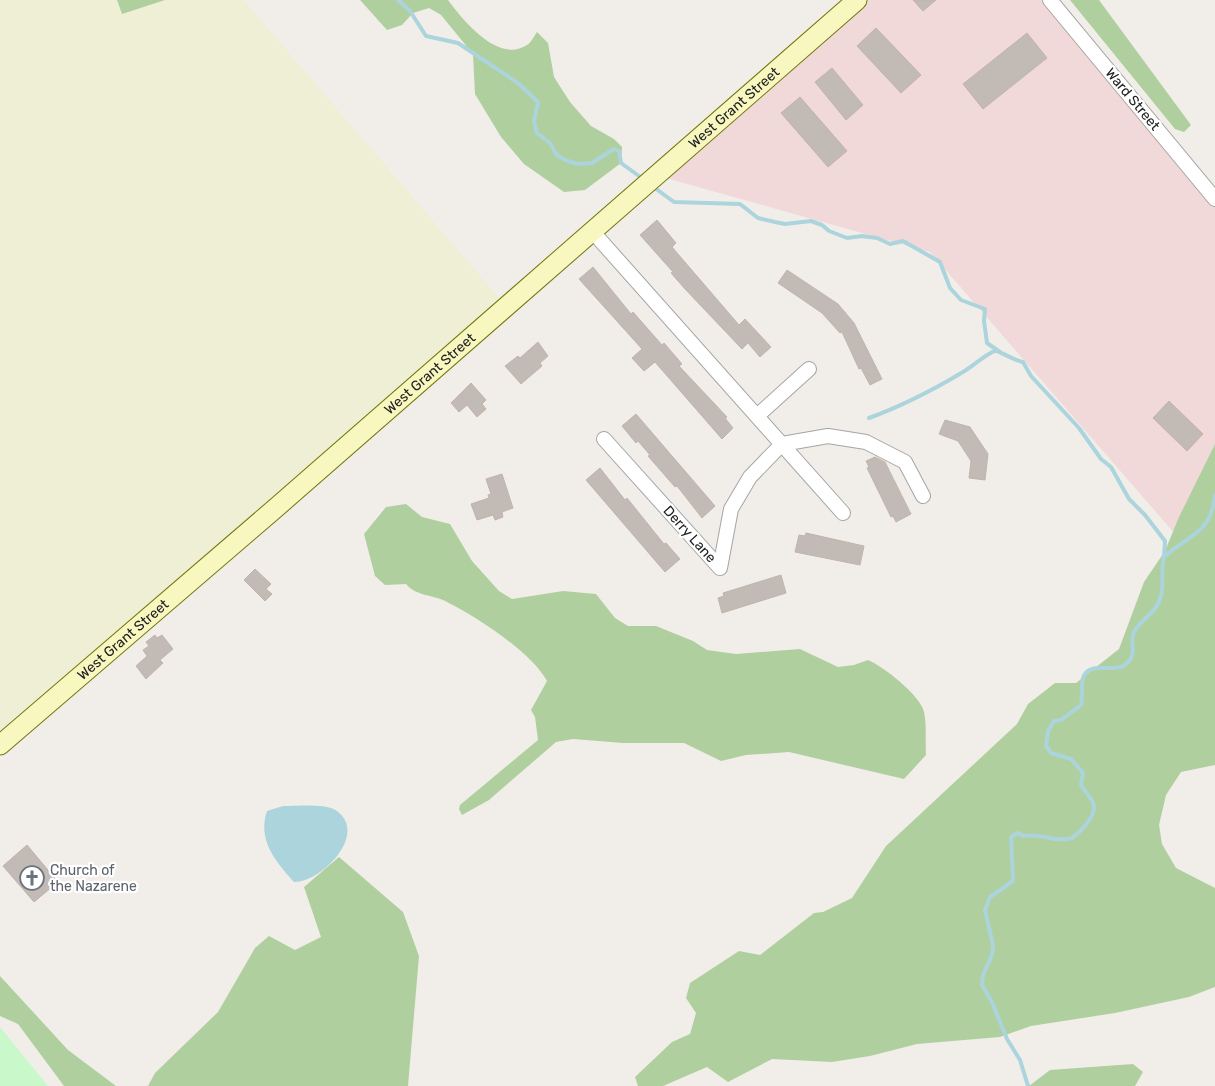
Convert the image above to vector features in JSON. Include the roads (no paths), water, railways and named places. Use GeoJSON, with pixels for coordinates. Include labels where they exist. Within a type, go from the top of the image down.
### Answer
{"type":"FeatureCollection","features":[{"type":"Feature","properties":{"kind":"main road","name":"West Grant Street"},"geometry":{"type":"LineString","coordinates":[[0,745],[278,506],[857,0]]}},
{"type":"Feature","properties":{"kind":"street","name":"Ward Street"},"geometry":{"type":"LineString","coordinates":[[1050,0],[1215,199]]}},
{"type":"Feature","properties":{"kind":"street"},"geometry":{"type":"LineString","coordinates":[[592,230],[843,513]]}},
{"type":"Feature","properties":{"kind":"street"},"geometry":{"type":"LineString","coordinates":[[757,416],[809,368]]}},
{"type":"Feature","properties":{"kind":"street"},"geometry":{"type":"LineString","coordinates":[[782,444],[828,436],[866,442],[905,462],[924,496]]}},
{"type":"Feature","properties":{"kind":"street","name":"Derry Lane"},"geometry":{"type":"LineString","coordinates":[[604,439],[720,568],[731,509],[750,477],[782,444]]}},
{"type":"Feature","properties":{"kind":"water"},"geometry":{"type":"Polygon","coordinates":[[[283,806],[332,808],[345,821],[347,832],[344,844],[337,856],[316,875],[305,880],[294,882],[281,867],[266,841],[264,832],[267,811],[283,806]]]}},
{"type":"Feature","properties":{"kind":"waterway"},"geometry":{"type":"LineString","coordinates":[[398,0],[410,11],[426,36],[458,43],[518,83],[538,102],[534,122],[537,133],[550,143],[556,154],[565,160],[577,164],[592,163],[614,149],[619,151],[621,163],[643,179]]}},
{"type":"Feature","properties":{"kind":"waterway"},"geometry":{"type":"LineString","coordinates":[[652,186],[674,202],[740,204],[758,218],[775,222],[785,224],[811,221],[847,238],[862,236],[877,238],[890,244],[903,241],[940,262],[950,288],[961,300],[985,309],[984,321],[987,343],[1000,352]]}},
{"type":"Feature","properties":{"kind":"waterway"},"geometry":{"type":"LineString","coordinates":[[869,418],[929,391],[995,351],[1023,362],[1031,376],[1079,428],[1101,459],[1111,467],[1129,499],[1145,515],[1165,541],[1164,557]]}},
{"type":"Feature","properties":{"kind":"waterway"},"geometry":{"type":"LineString","coordinates":[[1028,1086],[1020,1060],[1007,1039],[992,1002],[982,985],[983,975],[992,955],[993,945],[985,910],[990,897],[1013,881],[1011,837],[1018,833],[1023,836],[1072,838],[1084,827],[1091,817],[1094,807],[1093,802],[1081,785],[1083,773],[1071,759],[1051,753],[1046,746],[1048,731],[1054,721],[1061,720],[1081,705],[1082,681],[1086,672],[1097,668],[1118,668],[1124,666],[1129,661],[1133,651],[1132,639],[1134,632],[1156,608],[1160,599],[1164,557],[1204,526],[1213,508],[1215,495]]}},
{"type":"Feature","properties":{"kind":"place","name":"Church of the Nazarene"},"geometry":{"type":"Point","coordinates":[32,878]}}]}
